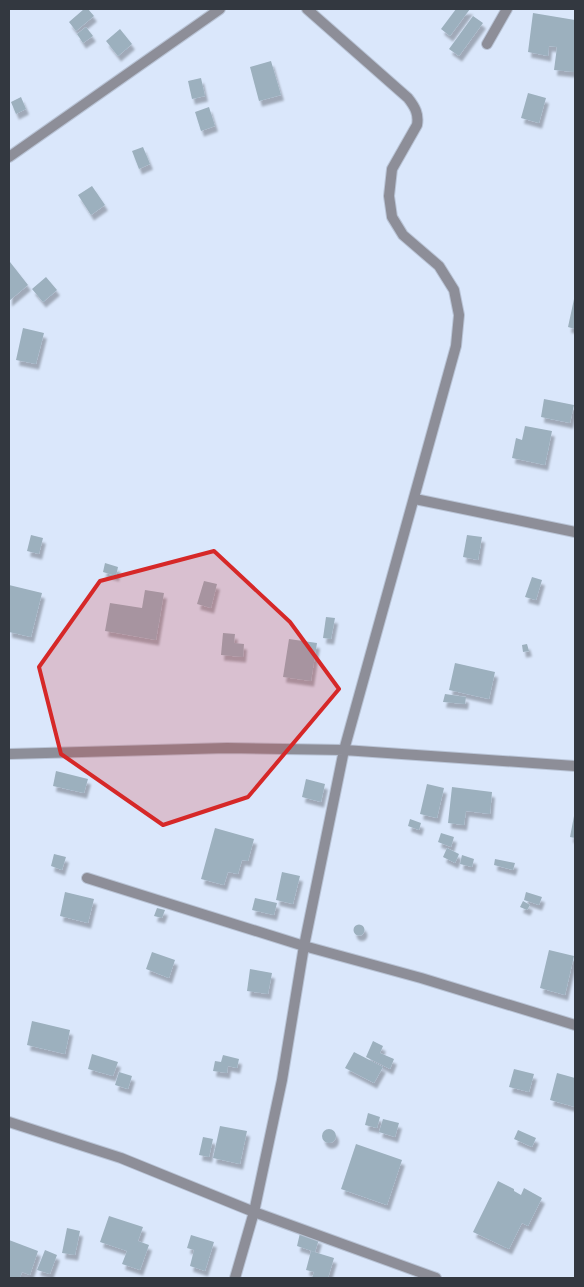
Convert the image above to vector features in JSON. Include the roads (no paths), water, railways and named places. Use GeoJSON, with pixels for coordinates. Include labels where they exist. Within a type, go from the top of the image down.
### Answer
{"type":"FeatureCollection","features":[{"type":"Feature","properties":{"kind":"street"},"geometry":{"type":"LineString","coordinates":[[9,157],[220,9]]}},
{"type":"Feature","properties":{"kind":"street"},"geometry":{"type":"LineString","coordinates":[[235,1278],[254,1212],[282,1080],[304,946],[344,750],[456,346],[459,315],[454,290],[439,266],[403,235],[392,217],[389,196],[392,169],[417,125],[418,117],[415,108],[408,98],[308,9]]}},
{"type":"Feature","properties":{"kind":"street"},"geometry":{"type":"LineString","coordinates":[[487,44],[507,9]]}},
{"type":"Feature","properties":{"kind":"street"},"geometry":{"type":"LineString","coordinates":[[415,498],[575,532]]}},
{"type":"Feature","properties":{"kind":"street"},"geometry":{"type":"LineString","coordinates":[[9,754],[226,748],[344,750],[575,766]]}},
{"type":"Feature","properties":{"kind":"street"},"geometry":{"type":"LineString","coordinates":[[87,878],[304,946],[421,978],[575,1025]]}},
{"type":"Feature","properties":{"kind":"street"},"geometry":{"type":"LineString","coordinates":[[9,1122],[122,1158],[254,1212],[436,1278]]}}]}
